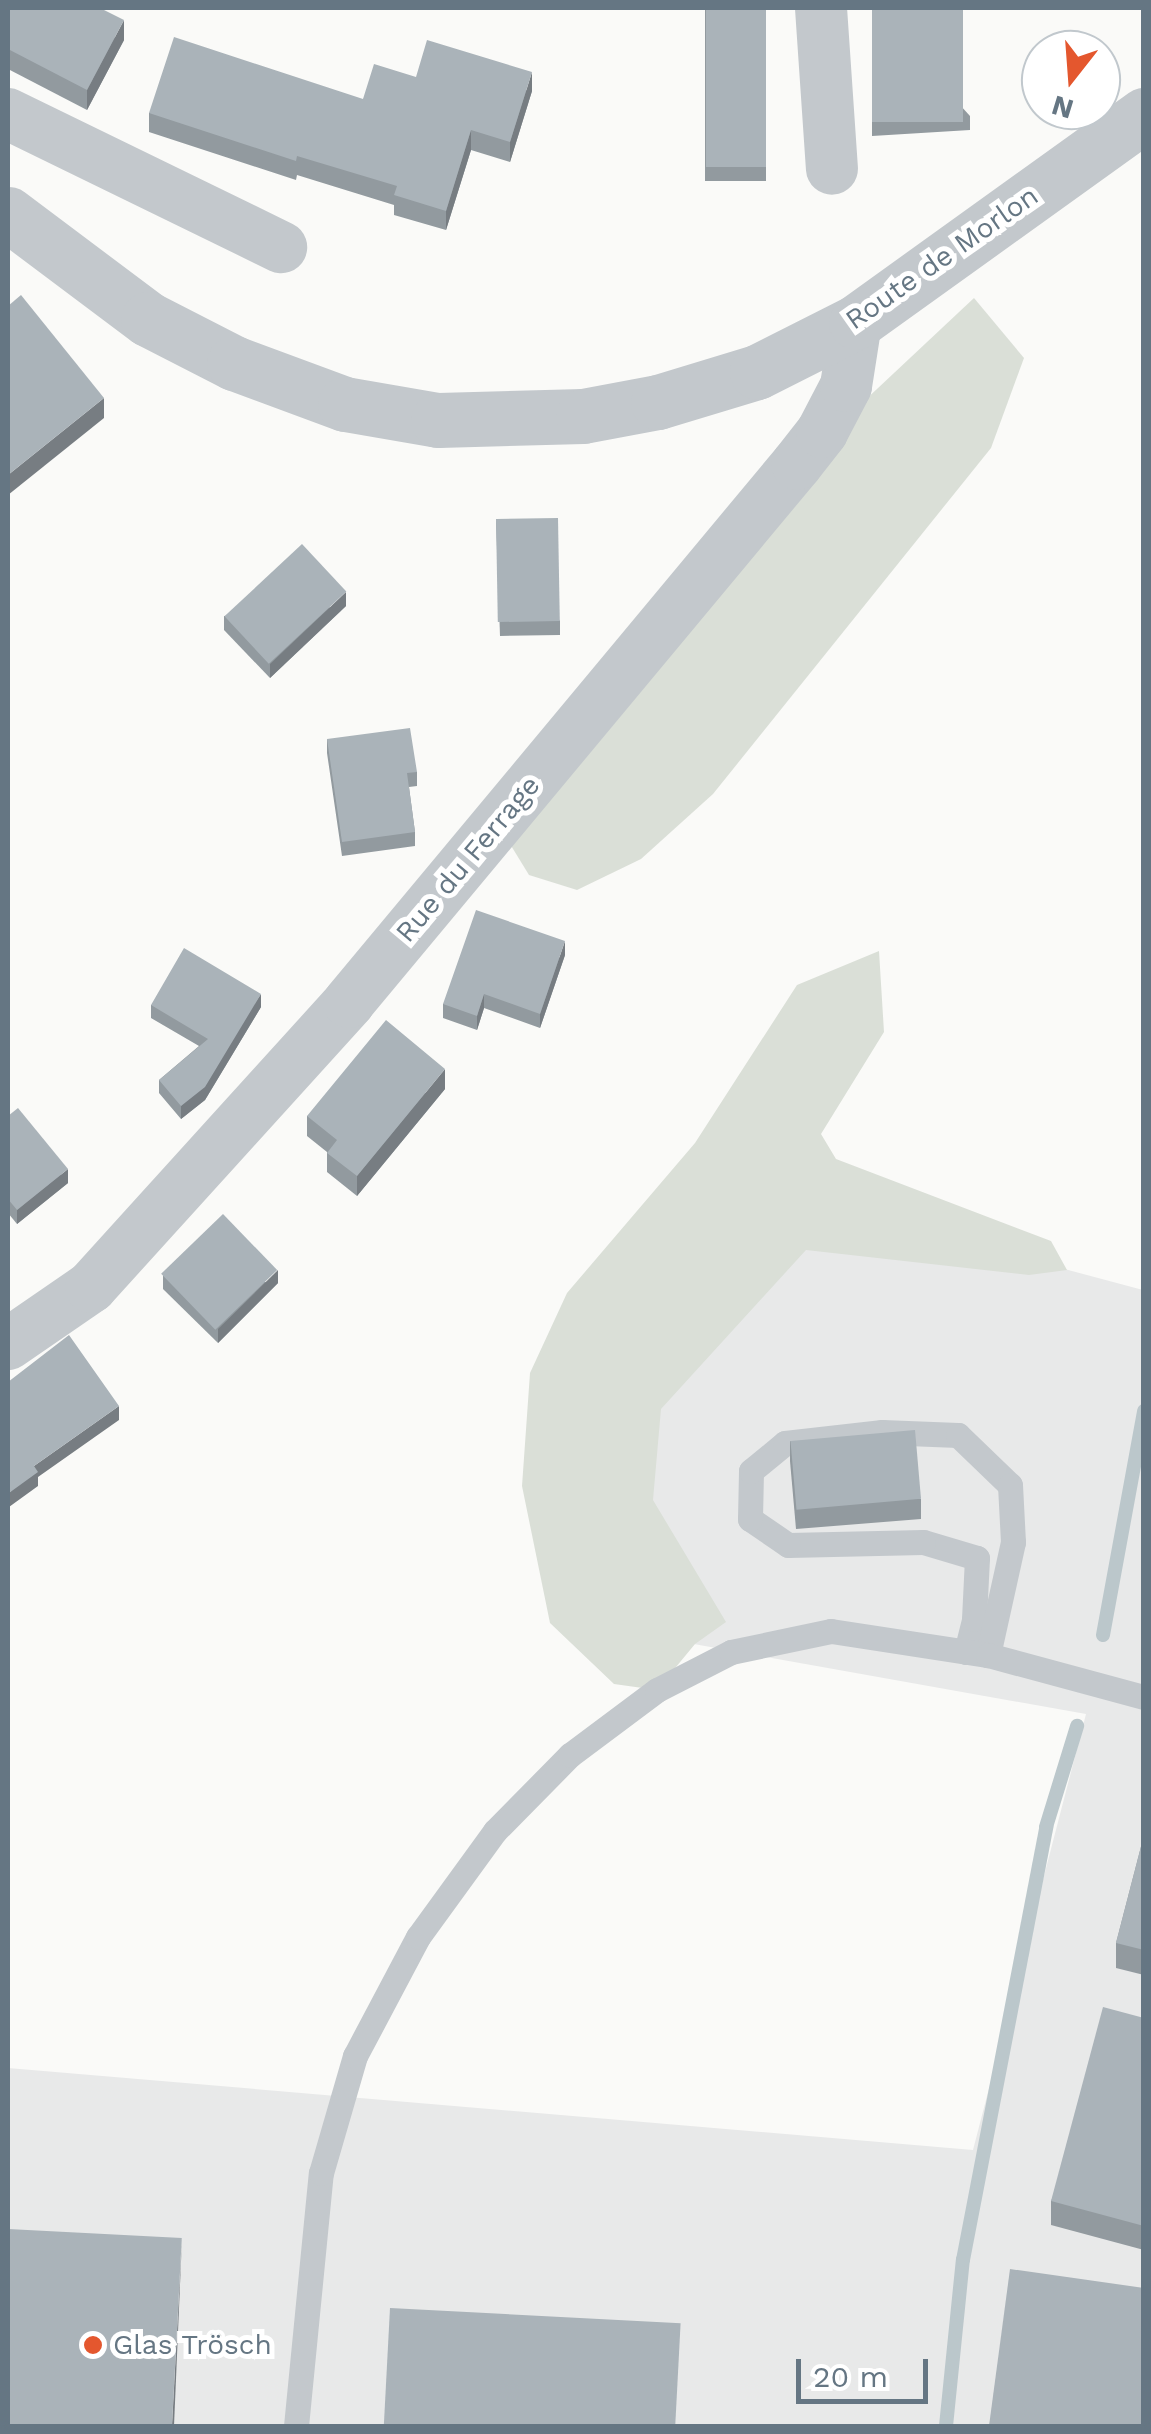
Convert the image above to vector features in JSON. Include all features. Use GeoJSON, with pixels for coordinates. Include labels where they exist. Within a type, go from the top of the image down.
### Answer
{"type":"FeatureCollection","features":[{"type":"Feature","properties":{"kind":"street"},"geometry":{"type":"LineString","coordinates":[[821,8],[832,169]]}},
{"type":"Feature","properties":{"kind":"street"},"geometry":{"type":"LineString","coordinates":[[8,114],[281,246]]}},
{"type":"Feature","properties":{"kind":"street","name":"Route de Morlon"},"geometry":{"type":"LineString","coordinates":[[8,214],[148,319],[234,362],[345,404],[438,420],[584,416],[658,402],[757,372],[856,322],[1144,116]]}},
{"type":"Feature","properties":{"kind":"street","name":"Rue du Ferrage"},"geometry":{"type":"LineString","coordinates":[[8,1344],[92,1287],[336,1016],[797,464],[822,432],[846,386],[856,322]]}},
{"type":"Feature","properties":{"kind":"lane"},"geometry":{"type":"LineString","coordinates":[[882,1432],[958,1435],[1010,1485],[1012,1542],[977,1654],[977,1558],[923,1542],[788,1546],[750,1519],[751,1471],[785,1443],[882,1432]]}},
{"type":"Feature","properties":{"kind":"lane"},"geometry":{"type":"LineString","coordinates":[[296,2426],[321,2173],[355,2056],[418,1938],[495,1831],[570,1755],[657,1690],[731,1652],[831,1632],[977,1654],[1144,1698]]}},
{"type":"Feature","properties":{"kind":"shaded area"},"geometry":{"type":"Polygon","coordinates":[[[974,298],[1024,358],[991,448],[713,794],[641,859],[577,890],[529,875],[507,839],[797,464],[974,298]]]}},
{"type":"Feature","properties":{"kind":"shaded area"},"geometry":{"type":"Polygon","coordinates":[[[879,951],[884,1032],[821,1134],[836,1159],[1051,1241],[1067,1270],[1029,1275],[806,1250],[661,1409],[653,1500],[726,1622],[695,1644],[657,1690],[614,1684],[550,1623],[522,1486],[530,1373],[567,1293],[695,1143],[797,985],[879,951]]]}},
{"type":"Feature","properties":{"kind":"shaded area"},"geometry":{"type":"Polygon","coordinates":[[[784,1194],[1143,1290],[1143,2426],[8,2426],[8,2068],[973,2150],[1086,1714],[598,1627],[578,1409],[784,1194]]]}},
{"type":"Feature","properties":{"kind":"building"},"geometry":{"type":"Polygon","coordinates":[[[8,8],[100,8],[124,20],[87,90],[8,49],[8,8]]]}},
{"type":"Feature","properties":{"kind":"building"},"geometry":{"type":"Polygon","coordinates":[[[706,8],[766,8],[766,167],[706,167],[706,8]]]}},
{"type":"Feature","properties":{"kind":"building"},"geometry":{"type":"Polygon","coordinates":[[[872,8],[963,8],[963,122],[872,122],[872,8]]]}},
{"type":"Feature","properties":{"kind":"building"},"geometry":{"type":"Polygon","coordinates":[[[174,37],[363,99],[374,64],[416,77],[427,40],[532,72],[510,142],[471,130],[446,211],[394,195],[397,186],[297,156],[296,161],[149,113],[174,37]]]}},
{"type":"Feature","properties":{"kind":"building"},"geometry":{"type":"Polygon","coordinates":[[[21,295],[104,398],[8,475],[8,306],[21,295]]]}},
{"type":"Feature","properties":{"kind":"building"},"geometry":{"type":"Polygon","coordinates":[[[558,518],[560,621],[498,622],[496,519],[558,518]]]}},
{"type":"Feature","properties":{"kind":"building"},"geometry":{"type":"Polygon","coordinates":[[[302,544],[346,592],[269,664],[224,616],[302,544]]]}},
{"type":"Feature","properties":{"kind":"building"},"geometry":{"type":"Polygon","coordinates":[[[410,728],[417,772],[407,773],[415,832],[342,842],[327,739],[410,728]]]}},
{"type":"Feature","properties":{"kind":"building"},"geometry":{"type":"Polygon","coordinates":[[[476,910],[565,941],[540,1014],[484,994],[477,1016],[443,1004],[476,910]]]}},
{"type":"Feature","properties":{"kind":"building"},"geometry":{"type":"Polygon","coordinates":[[[184,948],[261,994],[205,1087],[181,1106],[159,1080],[208,1039],[151,1005],[184,948]]]}},
{"type":"Feature","properties":{"kind":"building"},"geometry":{"type":"Polygon","coordinates":[[[386,1020],[445,1069],[357,1176],[327,1153],[337,1140],[307,1116],[386,1020]]]}},
{"type":"Feature","properties":{"kind":"building"},"geometry":{"type":"Polygon","coordinates":[[[18,1108],[68,1169],[17,1210],[8,1199],[8,1116],[18,1108]]]}},
{"type":"Feature","properties":{"kind":"building"},"geometry":{"type":"Polygon","coordinates":[[[223,1214],[277,1270],[215,1330],[161,1274],[223,1214]]]}},
{"type":"Feature","properties":{"kind":"building"},"geometry":{"type":"Polygon","coordinates":[[[69,1335],[119,1406],[34,1466],[38,1472],[9,1493],[8,1382],[69,1335]]]}},
{"type":"Feature","properties":{"kind":"building"},"geometry":{"type":"Polygon","coordinates":[[[915,1430],[921,1499],[796,1510],[790,1441],[915,1430]]]}},
{"type":"Feature","properties":{"kind":"building"},"geometry":{"type":"Polygon","coordinates":[[[1144,1835],[1144,1950],[1116,1943],[1144,1835]]]}},
{"type":"Feature","properties":{"kind":"building"},"geometry":{"type":"Polygon","coordinates":[[[1103,2007],[1144,2018],[1144,2226],[1051,2201],[1103,2007]]]}},
{"type":"Feature","properties":{"kind":"building","name":"Glas Trösch"},"geometry":{"type":"Polygon","coordinates":[[[8,2229],[182,2238],[172,2426],[8,2426],[8,2229]]]}},
{"type":"Feature","properties":{"kind":"building"},"geometry":{"type":"Polygon","coordinates":[[[1010,2269],[1144,2288],[1144,2426],[989,2426],[1010,2269]]]}},
{"type":"Feature","properties":{"kind":"building"},"geometry":{"type":"Polygon","coordinates":[[[390,2308],[681,2323],[675,2426],[384,2426],[390,2308]]]}},
{"type":"Feature","properties":{"kind":"waterway"},"geometry":{"type":"LineString","coordinates":[[1103,1635],[1144,1411]]}},
{"type":"Feature","properties":{"kind":"waterway"},"geometry":{"type":"LineString","coordinates":[[946,2426],[963,2260],[1046,1827],[1077,1726]]}},
{"type":"Feature","properties":{"kind":"place","name":"Glas Trösch"},"geometry":{"type":"Point","coordinates":[93,2345]}}]}
